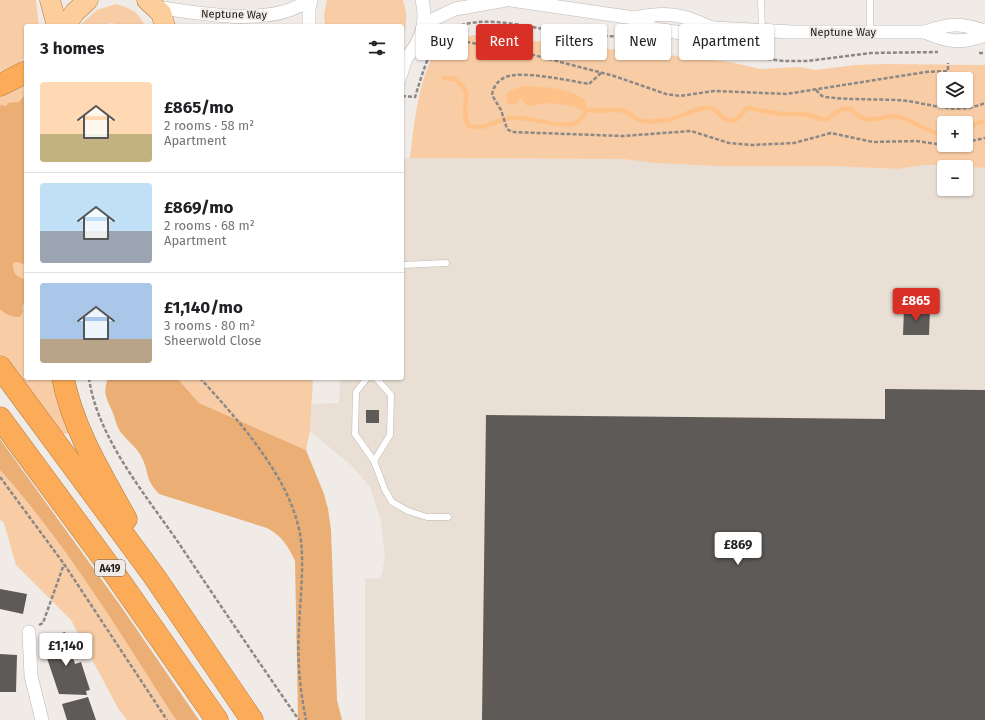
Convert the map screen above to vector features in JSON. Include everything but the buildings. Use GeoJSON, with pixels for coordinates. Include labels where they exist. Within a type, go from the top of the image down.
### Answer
{"type":"FeatureCollection","features":[{"type":"Feature","properties":{"kind":"highway"},"geometry":{"type":"LineString","coordinates":[[0,85],[24,73]]}},
{"type":"Feature","properties":{"kind":"highway","name":"A419"},"geometry":{"type":"LineString","coordinates":[[0,367],[154,576],[252,720]]}},
{"type":"Feature","properties":{"kind":"highway","name":"A419"},"geometry":{"type":"LineString","coordinates":[[64,380],[74,415],[87,447],[136,536],[154,576]]}},
{"type":"Feature","properties":{"kind":"highway","name":"A419"},"geometry":{"type":"LineString","coordinates":[[0,418],[114,573],[217,720]]}},
{"type":"Feature","properties":{"kind":"main road"},"geometry":{"type":"LineString","coordinates":[[50,0],[56,24]]}},
{"type":"Feature","properties":{"kind":"main road"},"geometry":{"type":"LineString","coordinates":[[66,24],[75,12],[88,0]]}},
{"type":"Feature","properties":{"kind":"main road"},"geometry":{"type":"LineString","coordinates":[[152,4],[161,13],[164,24]]}},
{"type":"Feature","properties":{"kind":"street","name":"Neptune Way"},"geometry":{"type":"LineString","coordinates":[[152,4],[214,15],[271,15],[295,9],[309,0]]}},
{"type":"Feature","properties":{"kind":"street"},"geometry":{"type":"LineString","coordinates":[[309,0],[309,24]]}},
{"type":"Feature","properties":{"kind":"street"},"geometry":{"type":"LineString","coordinates":[[422,0],[424,24],[455,9],[506,0]]}},
{"type":"Feature","properties":{"kind":"street","name":"Neptune Way"},"geometry":{"type":"LineString","coordinates":[[511,0],[634,18],[658,14],[690,18],[703,24]]}},
{"type":"Feature","properties":{"kind":"street","name":"Neptune Way"},"geometry":{"type":"LineString","coordinates":[[774,31],[925,32],[944,25],[969,26],[985,31]]}},
{"type":"Feature","properties":{"kind":"street","name":"Neptune Way"},"geometry":{"type":"LineString","coordinates":[[925,32],[945,41],[969,41],[985,35]]}},
{"type":"Feature","properties":{"kind":"street"},"geometry":{"type":"LineString","coordinates":[[406,58],[416,46]]}},
{"type":"Feature","properties":{"kind":"street"},"geometry":{"type":"LineString","coordinates":[[29,632],[31,676],[42,720]]}},
{"type":"Feature","properties":{"kind":"lane"},"geometry":{"type":"LineString","coordinates":[[762,0],[762,24]]}},
{"type":"Feature","properties":{"kind":"lane"},"geometry":{"type":"LineString","coordinates":[[870,0],[870,32]]}},
{"type":"Feature","properties":{"kind":"lane"},"geometry":{"type":"LineString","coordinates":[[404,70],[406,58]]}},
{"type":"Feature","properties":{"kind":"lane"},"geometry":{"type":"LineString","coordinates":[[404,265],[446,263]]}},
{"type":"Feature","properties":{"kind":"lane"},"geometry":{"type":"LineString","coordinates":[[365,380],[356,392],[355,434],[374,461],[385,490],[392,502],[408,511],[427,517],[448,517]]}},
{"type":"Feature","properties":{"kind":"lane"},"geometry":{"type":"LineString","coordinates":[[374,461],[390,435],[391,395],[378,380]]}},
{"type":"Feature","properties":{"kind":"path"},"geometry":{"type":"LineString","coordinates":[[404,96],[415,98],[429,58],[437,43],[449,31],[465,24],[508,24],[578,35],[615,36]]}},
{"type":"Feature","properties":{"kind":"path"},"geometry":{"type":"LineString","coordinates":[[468,42],[519,51],[601,73],[666,94],[680,96],[714,91],[774,94],[816,90],[926,72],[948,71],[948,62]]}},
{"type":"Feature","properties":{"kind":"path"},"geometry":{"type":"LineString","coordinates":[[774,60],[807,61],[871,52],[944,52]]}},
{"type":"Feature","properties":{"kind":"path"},"geometry":{"type":"LineString","coordinates":[[975,52],[985,53]]}},
{"type":"Feature","properties":{"kind":"path"},"geometry":{"type":"LineString","coordinates":[[601,73],[589,84],[523,75],[504,77],[494,87],[492,95],[503,114],[506,126],[512,132],[623,136],[691,131],[729,143],[752,145],[794,143],[831,133],[873,142],[916,141],[937,144]]}},
{"type":"Feature","properties":{"kind":"path"},"geometry":{"type":"LineString","coordinates":[[816,90],[826,98],[898,100],[955,110],[970,108],[985,103]]}},
{"type":"Feature","properties":{"kind":"path"},"geometry":{"type":"LineString","coordinates":[[973,141],[985,138]]}},
{"type":"Feature","properties":{"kind":"path"},"geometry":{"type":"LineString","coordinates":[[90,380],[103,424],[131,473],[257,662],[299,720]]}},
{"type":"Feature","properties":{"kind":"path"},"geometry":{"type":"LineString","coordinates":[[202,380],[236,420],[273,470],[289,502],[299,528],[302,566],[298,656],[299,680],[306,720]]}},
{"type":"Feature","properties":{"kind":"path"},"geometry":{"type":"LineString","coordinates":[[0,477],[64,564],[167,720]]}},
{"type":"Feature","properties":{"kind":"path"},"geometry":{"type":"LineString","coordinates":[[29,632],[37,633],[38,626],[43,623],[64,564]]}},
{"type":"Feature","properties":{"kind":"shaded area"},"geometry":{"type":"Polygon","coordinates":[[[0,0],[36,0],[39,24],[24,24],[24,59],[13,67],[0,71],[0,0]]]}},
{"type":"Feature","properties":{"kind":"shaded area"},"geometry":{"type":"Polygon","coordinates":[[[327,0],[403,0],[406,18],[404,32],[404,24],[325,24],[324,15],[327,0]]]}},
{"type":"Feature","properties":{"kind":"shaded area"},"geometry":{"type":"Polygon","coordinates":[[[116,4],[134,11],[144,24],[81,24],[97,10],[116,4]]]}},
{"type":"Feature","properties":{"kind":"shaded area"},"geometry":{"type":"Polygon","coordinates":[[[472,35],[476,35],[476,60],[533,60],[533,41],[541,42],[541,60],[607,60],[607,49],[615,49],[615,60],[671,60],[671,55],[679,56],[679,60],[712,60],[730,62],[760,69],[800,67],[815,70],[855,65],[882,64],[985,65],[985,168],[973,167],[973,160],[937,160],[937,165],[924,165],[898,169],[828,166],[715,166],[655,163],[623,159],[410,158],[417,108],[426,73],[432,60],[468,60],[468,37],[472,35]]]}},
{"type":"Feature","properties":{"kind":"shaded area"},"geometry":{"type":"Polygon","coordinates":[[[24,81],[24,380],[53,380],[69,431],[67,434],[62,434],[0,354],[0,94],[24,81]]]}},
{"type":"Feature","properties":{"kind":"shaded area"},"geometry":{"type":"Polygon","coordinates":[[[524,86],[556,88],[571,92],[585,100],[586,107],[581,110],[573,106],[550,103],[529,106],[526,105],[521,98],[515,104],[508,104],[506,96],[509,91],[524,86]]]}},
{"type":"Feature","properties":{"kind":"shaded area"},"geometry":{"type":"Polygon","coordinates":[[[23,97],[24,264],[17,262],[13,263],[13,270],[20,278],[24,279],[24,304],[22,306],[23,312],[20,317],[17,317],[7,314],[0,309],[0,105],[6,106],[8,103],[19,102],[23,97]]]}},
{"type":"Feature","properties":{"kind":"shaded area"},"geometry":{"type":"Polygon","coordinates":[[[404,158],[623,159],[655,163],[715,166],[828,166],[898,169],[924,165],[937,165],[937,196],[973,196],[973,167],[985,168],[985,720],[365,720],[365,579],[381,578],[385,557],[381,521],[370,487],[353,467],[310,431],[312,404],[339,403],[340,380],[404,380],[404,158]]]}},
{"type":"Feature","properties":{"kind":"shaded area"},"geometry":{"type":"Polygon","coordinates":[[[107,380],[179,380],[199,403],[306,450],[324,494],[331,530],[337,700],[342,720],[298,720],[295,561],[287,546],[277,534],[267,528],[159,494],[151,484],[144,462],[139,453],[118,428],[107,400],[105,392],[107,380]]]}},
{"type":"Feature","properties":{"kind":"shaded area"},"geometry":{"type":"Polygon","coordinates":[[[179,380],[313,380],[310,431],[306,450],[199,403],[179,380]]]}},
{"type":"Feature","properties":{"kind":"shaded area"},"geometry":{"type":"Polygon","coordinates":[[[0,439],[120,605],[199,720],[176,720],[71,560],[25,499],[0,470],[0,439]]]}},
{"type":"Feature","properties":{"kind":"shaded area"},"geometry":{"type":"Polygon","coordinates":[[[0,470],[25,499],[71,560],[176,720],[127,720],[119,710],[71,620],[16,565],[4,523],[0,519],[0,470]]]}},
{"type":"Feature","properties":{"kind":"waterway"},"geometry":{"type":"LineString","coordinates":[[444,78],[455,79],[465,90],[465,118],[468,125],[473,127],[484,126],[510,118],[564,125],[572,124],[579,121],[587,110]]}},
{"type":"Feature","properties":{"kind":"waterway"},"geometry":{"type":"LineString","coordinates":[[585,109],[594,111],[621,110],[637,119],[650,122],[668,120],[704,108],[712,108],[729,121],[737,119],[747,108],[781,114],[805,114],[821,119],[827,119],[842,109],[851,109],[860,117],[870,120],[892,116],[903,118],[937,134]]}},
{"type":"Feature","properties":{"kind":"waterway"},"geometry":{"type":"LineString","coordinates":[[973,126],[985,121]]}}]}
